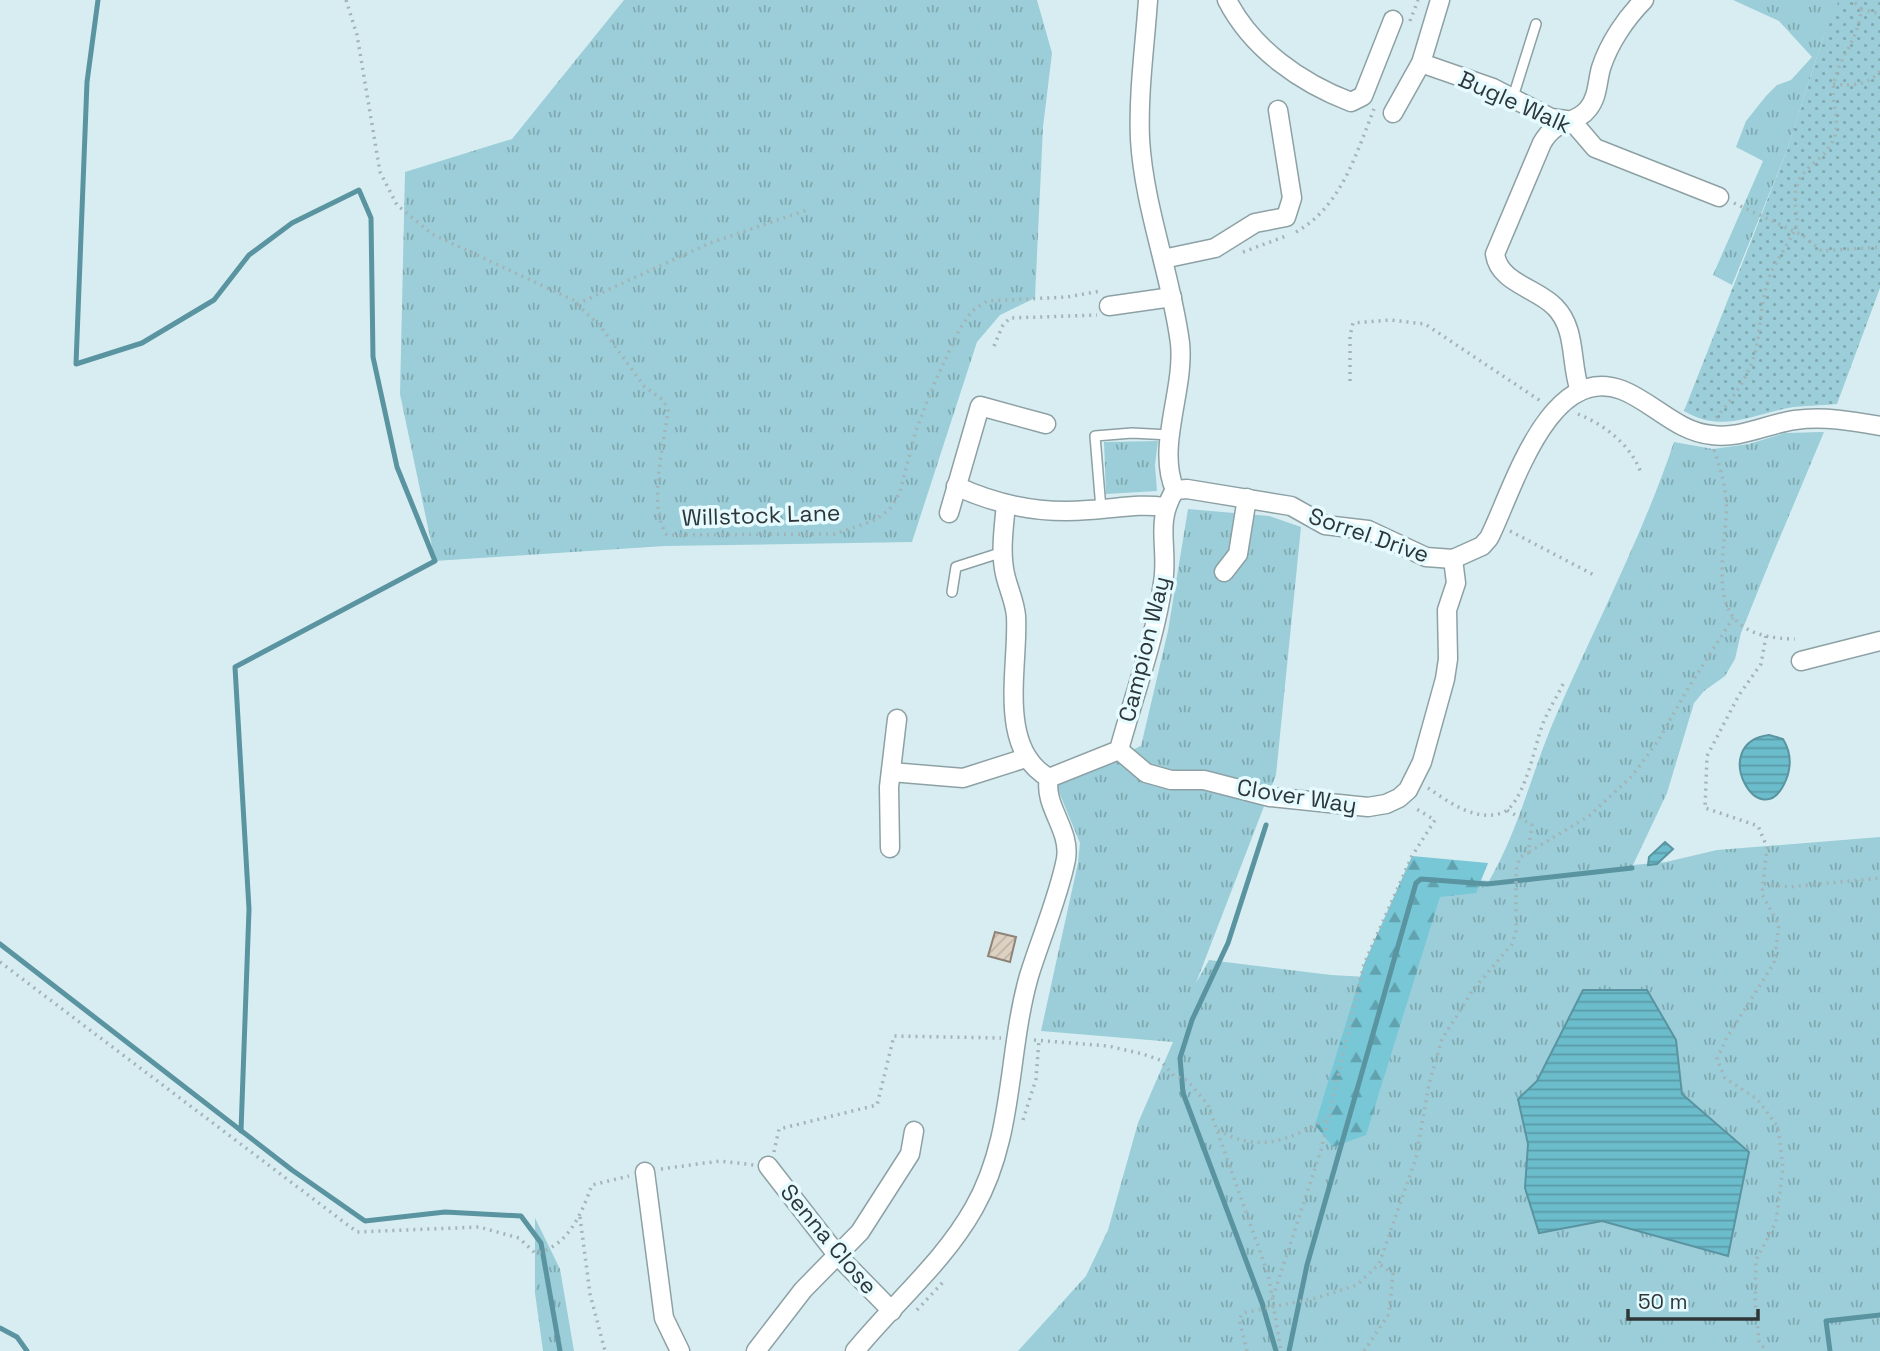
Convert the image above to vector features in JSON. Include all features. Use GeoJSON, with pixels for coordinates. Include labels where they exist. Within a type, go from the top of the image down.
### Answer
{"type":"FeatureCollection","features":[{"type":"Feature","properties":{"kind":"street"},"geometry":{"type":"LineString","coordinates":[[956,486],[1006,504],[1048,510],[1101,509],[1148,504],[1164,506],[1175,490],[1167,467],[1180,362],[1172,297],[1149,201],[1140,138],[1148,0]]}},
{"type":"Feature","properties":{"kind":"street"},"geometry":{"type":"LineString","coordinates":[[1227,0],[1236,18],[1273,57],[1316,89],[1351,102],[1363,96],[1393,20]]}},
{"type":"Feature","properties":{"kind":"street"},"geometry":{"type":"LineString","coordinates":[[1393,113],[1420,63],[1440,0]]}},
{"type":"Feature","properties":{"kind":"street"},"geometry":{"type":"LineString","coordinates":[[1641,1],[1611,44],[1601,67],[1594,99],[1587,111],[1550,129],[1530,165],[1511,222],[1495,254],[1496,265],[1503,274],[1544,297],[1563,317],[1580,391],[1607,388],[1621,390],[1686,427],[1705,434],[1743,433],[1794,420],[1825,418],[1880,426]]}},
{"type":"Feature","properties":{"kind":"street","name":"Bugle Walk"},"geometry":{"type":"LineString","coordinates":[[1420,63],[1513,97],[1552,118],[1566,120],[1577,127],[1595,148],[1719,197]]}},
{"type":"Feature","properties":{"kind":"street"},"geometry":{"type":"LineString","coordinates":[[1163,259],[1215,248],[1255,223],[1286,217],[1292,198],[1278,110]]}},
{"type":"Feature","properties":{"kind":"street"},"geometry":{"type":"LineString","coordinates":[[1104,310],[1172,297]]}},
{"type":"Feature","properties":{"kind":"street","name":"Sorrel Drive"},"geometry":{"type":"LineString","coordinates":[[1175,490],[1187,489],[1291,506],[1325,525],[1368,530],[1426,557],[1453,559],[1482,546],[1496,524],[1521,463],[1556,411],[1580,391]]}},
{"type":"Feature","properties":{"kind":"street"},"geometry":{"type":"LineString","coordinates":[[949,513],[980,406],[1046,424]]}},
{"type":"Feature","properties":{"kind":"street"},"geometry":{"type":"LineString","coordinates":[[1223,572],[1238,554],[1247,498]]}},
{"type":"Feature","properties":{"kind":"street"},"geometry":{"type":"LineString","coordinates":[[855,1351],[925,1277],[953,1241],[989,1179],[1006,1119],[1029,976],[1066,860],[1065,835],[1047,788],[1049,778],[1026,758],[1016,724],[1016,612],[1004,573],[1003,552],[1006,504]]}},
{"type":"Feature","properties":{"kind":"street","name":"Campion Way"},"geometry":{"type":"LineString","coordinates":[[1049,778],[1119,750],[1163,582],[1164,506]]}},
{"type":"Feature","properties":{"kind":"street"},"geometry":{"type":"LineString","coordinates":[[1399,798],[1414,780],[1423,762],[1445,679],[1448,659],[1447,610],[1457,583],[1453,559]]}},
{"type":"Feature","properties":{"kind":"street"},"geometry":{"type":"LineString","coordinates":[[1801,661],[1880,640]]}},
{"type":"Feature","properties":{"kind":"street"},"geometry":{"type":"LineString","coordinates":[[890,848],[891,772],[897,719]]}},
{"type":"Feature","properties":{"kind":"street","name":"Clover Way"},"geometry":{"type":"LineString","coordinates":[[1119,750],[1146,773],[1171,780],[1204,780],[1270,797],[1368,807],[1386,804],[1399,798]]}},
{"type":"Feature","properties":{"kind":"street"},"geometry":{"type":"LineString","coordinates":[[891,772],[963,778],[1026,758]]}},
{"type":"Feature","properties":{"kind":"street"},"geometry":{"type":"LineString","coordinates":[[755,1351],[803,1290],[860,1232],[910,1154],[914,1131]]}},
{"type":"Feature","properties":{"kind":"street","name":"Senna Close"},"geometry":{"type":"LineString","coordinates":[[768,1166],[838,1256],[892,1311]]}},
{"type":"Feature","properties":{"kind":"street"},"geometry":{"type":"LineString","coordinates":[[645,1172],[664,1318],[680,1351]]}},
{"type":"Feature","properties":{"kind":"lane"},"geometry":{"type":"LineString","coordinates":[[1513,97],[1536,24]]}},
{"type":"Feature","properties":{"kind":"lane"},"geometry":{"type":"LineString","coordinates":[[1101,509],[1095,436],[1132,433],[1172,435]]}},
{"type":"Feature","properties":{"kind":"lane"},"geometry":{"type":"LineString","coordinates":[[952,592],[956,567],[1003,552]]}},
{"type":"Feature","properties":{"kind":"path","name":"Willstock Lane"},"geometry":{"type":"LineString","coordinates":[[346,0],[357,35],[380,172],[397,205],[432,234],[578,304],[601,327],[644,386],[664,401],[668,411],[660,477],[659,524],[667,535],[835,534],[875,520],[890,509],[900,492]]}},
{"type":"Feature","properties":{"kind":"path"},"geometry":{"type":"LineString","coordinates":[[1852,0],[1861,9],[1880,14]]}},
{"type":"Feature","properties":{"kind":"path"},"geometry":{"type":"LineString","coordinates":[[1795,639],[1766,636],[1733,618],[1721,582],[1726,491],[1705,434],[1748,371],[1756,351],[1762,301],[1770,276],[1797,223],[1793,201],[1797,182],[1822,157],[1837,130],[1832,97],[1833,84],[1838,64],[1859,28],[1861,9]]}},
{"type":"Feature","properties":{"kind":"path"},"geometry":{"type":"LineString","coordinates":[[1833,84],[1852,86],[1867,82],[1880,71]]}},
{"type":"Feature","properties":{"kind":"path"},"geometry":{"type":"LineString","coordinates":[[1719,197],[1793,231],[1822,251],[1880,247]]}},
{"type":"Feature","properties":{"kind":"path"},"geometry":{"type":"LineString","coordinates":[[578,304],[710,243],[807,210]]}},
{"type":"Feature","properties":{"kind":"path"},"geometry":{"type":"LineString","coordinates":[[994,346],[1003,325],[1010,318],[1104,310]]}},
{"type":"Feature","properties":{"kind":"path"},"geometry":{"type":"LineString","coordinates":[[1350,381],[1350,336],[1353,323],[1410,321],[1425,324],[1556,411],[1574,412],[1591,419],[1630,449],[1642,472]]}},
{"type":"Feature","properties":{"kind":"path"},"geometry":{"type":"LineString","coordinates":[[1496,524],[1596,576]]}},
{"type":"Feature","properties":{"kind":"path"},"geometry":{"type":"LineString","coordinates":[[1247,1351],[1239,1319],[1243,1313],[1305,1300],[1357,1285],[1379,1264],[1400,1211],[1416,1158],[1429,1084],[1442,1039],[1474,989],[1512,944],[1516,931],[1516,870],[1520,857],[1589,816],[1632,776],[1658,741],[1698,670],[1733,618]]}},
{"type":"Feature","properties":{"kind":"path"},"geometry":{"type":"LineString","coordinates":[[1766,636],[1761,664],[1739,695],[1707,756],[1705,808],[1758,826],[1767,847],[1762,894],[1779,925],[1774,963],[1726,1039],[1717,1059],[1725,1078],[1758,1099],[1778,1127],[1783,1168],[1776,1222],[1756,1260],[1755,1301],[1759,1341],[1766,1351]]}},
{"type":"Feature","properties":{"kind":"path"},"geometry":{"type":"LineString","coordinates":[[1507,810],[1525,780],[1542,725],[1564,682]]}},
{"type":"Feature","properties":{"kind":"path"},"geometry":{"type":"LineString","coordinates":[[1414,780],[1468,812],[1493,813],[1507,810],[1532,825],[1528,853]]}},
{"type":"Feature","properties":{"kind":"path"},"geometry":{"type":"LineString","coordinates":[[1281,1351],[1271,1307],[1272,1299],[1321,1150],[1364,964],[1412,856],[1435,820],[1399,798]]}},
{"type":"Feature","properties":{"kind":"path"},"geometry":{"type":"LineString","coordinates":[[1763,884],[1789,887],[1880,878]]}},
{"type":"Feature","properties":{"kind":"path"},"geometry":{"type":"LineString","coordinates":[[0,962],[357,1232],[479,1227],[519,1238],[535,1253],[552,1250],[580,1217],[592,1185],[645,1172],[720,1161],[768,1166],[779,1129],[877,1105],[894,1036],[1017,1039],[1108,1046],[1143,1054],[1160,1060],[1174,1076],[1186,1080],[1208,1105],[1268,1274],[1272,1299]]}},
{"type":"Feature","properties":{"kind":"path"},"geometry":{"type":"LineString","coordinates":[[1216,1129],[1239,1142],[1266,1144],[1295,1136],[1328,1118]]}},
{"type":"Feature","properties":{"kind":"path"},"geometry":{"type":"LineString","coordinates":[[580,1217],[590,1294],[606,1351]]}},
{"type":"Feature","properties":{"kind":"path"},"geometry":{"type":"LineString","coordinates":[[1364,1351],[1389,1314],[1393,1274],[1379,1264]]}},
{"type":"Feature","properties":{"kind":"green space"},"geometry":{"type":"Polygon","coordinates":[[[624,0],[1037,0],[1052,53],[1043,127],[1035,298],[1000,315],[977,342],[912,542],[665,546],[435,561],[400,394],[405,172],[512,139],[624,0]]]}},
{"type":"Feature","properties":{"kind":"green space"},"geometry":{"type":"Polygon","coordinates":[[[1733,0],[1842,0],[1823,38],[1787,150],[1732,285],[1713,275],[1763,161],[1736,147],[1746,121],[1766,96],[1777,85],[1791,80],[1812,57],[1779,21],[1733,0]]]}},
{"type":"Feature","properties":{"kind":"green space"},"geometry":{"type":"Polygon","coordinates":[[[1839,0],[1880,0],[1880,288],[1837,404],[1788,408],[1735,421],[1697,418],[1684,411],[1787,150],[1823,38],[1839,0]]]}},
{"type":"Feature","properties":{"kind":"green space"},"geometry":{"type":"Polygon","coordinates":[[[1824,432],[1741,633],[1735,659],[1725,676],[1704,691],[1694,703],[1667,793],[1633,865],[1666,862],[1717,850],[1880,837],[1880,1351],[1018,1351],[1086,1276],[1108,1230],[1138,1123],[1173,1042],[1041,1031],[1078,863],[1080,843],[1056,785],[1141,746],[1168,631],[1188,509],[1269,516],[1301,527],[1276,775],[1196,983],[1209,960],[1331,975],[1385,978],[1415,875],[1489,881],[1500,862],[1555,718],[1633,547],[1674,442],[1713,449],[1749,444],[1785,433],[1824,432]]]}},
{"type":"Feature","properties":{"kind":"green space"},"geometry":{"type":"Polygon","coordinates":[[[1158,441],[1155,465],[1157,491],[1106,494],[1104,442],[1158,441]]]}},
{"type":"Feature","properties":{"kind":"green space"},"geometry":{"type":"Polygon","coordinates":[[[1412,856],[1488,863],[1476,893],[1440,897],[1366,1135],[1333,1147],[1315,1125],[1364,964],[1412,856]]]}},
{"type":"Feature","properties":{"kind":"green space"},"geometry":{"type":"Polygon","coordinates":[[[535,1218],[560,1269],[574,1351],[543,1351],[535,1293],[535,1218]]]}},
{"type":"Feature","properties":{"kind":"shaded area"},"geometry":{"type":"Polygon","coordinates":[[[1769,735],[1783,739],[1788,749],[1790,764],[1786,780],[1776,796],[1764,799],[1753,794],[1744,783],[1740,769],[1742,754],[1751,742],[1769,735]]]}},
{"type":"Feature","properties":{"kind":"shaded area"},"geometry":{"type":"Polygon","coordinates":[[[1665,842],[1673,849],[1657,864],[1648,865],[1649,857],[1665,842]]]}},
{"type":"Feature","properties":{"kind":"shaded area"},"geometry":{"type":"Polygon","coordinates":[[[1583,990],[1647,990],[1676,1040],[1682,1094],[1749,1152],[1728,1256],[1602,1221],[1539,1233],[1525,1188],[1528,1144],[1518,1099],[1537,1081],[1583,990]]]}},
{"type":"Feature","properties":{"kind":"building"},"geometry":{"type":"Polygon","coordinates":[[[995,932],[1016,937],[1010,962],[988,956],[995,932]]]}},
{"type":"Feature","properties":{"kind":"waterway"},"geometry":{"type":"LineString","coordinates":[[98,0],[87,82],[76,364],[142,343],[214,300],[249,255],[292,223],[359,190],[371,218],[373,357],[397,467],[435,561],[235,667],[249,909],[241,1131]]}},
{"type":"Feature","properties":{"kind":"waterway"},"geometry":{"type":"LineString","coordinates":[[1266,825],[1228,943],[1192,1020],[1180,1058],[1183,1093],[1262,1303],[1276,1351]]}},
{"type":"Feature","properties":{"kind":"waterway"},"geometry":{"type":"LineString","coordinates":[[1289,1351],[1307,1265],[1416,883],[1421,879],[1487,884],[1632,868]]}},
{"type":"Feature","properties":{"kind":"waterway"},"geometry":{"type":"LineString","coordinates":[[0,944],[292,1170],[365,1221],[445,1212],[521,1216],[541,1243],[560,1351]]}},
{"type":"Feature","properties":{"kind":"waterway"},"geometry":{"type":"LineString","coordinates":[[1830,1351],[1826,1321],[1880,1315]]}},
{"type":"Feature","properties":{"kind":"waterway"},"geometry":{"type":"LineString","coordinates":[[0,1328],[17,1337],[27,1351]]}}]}
